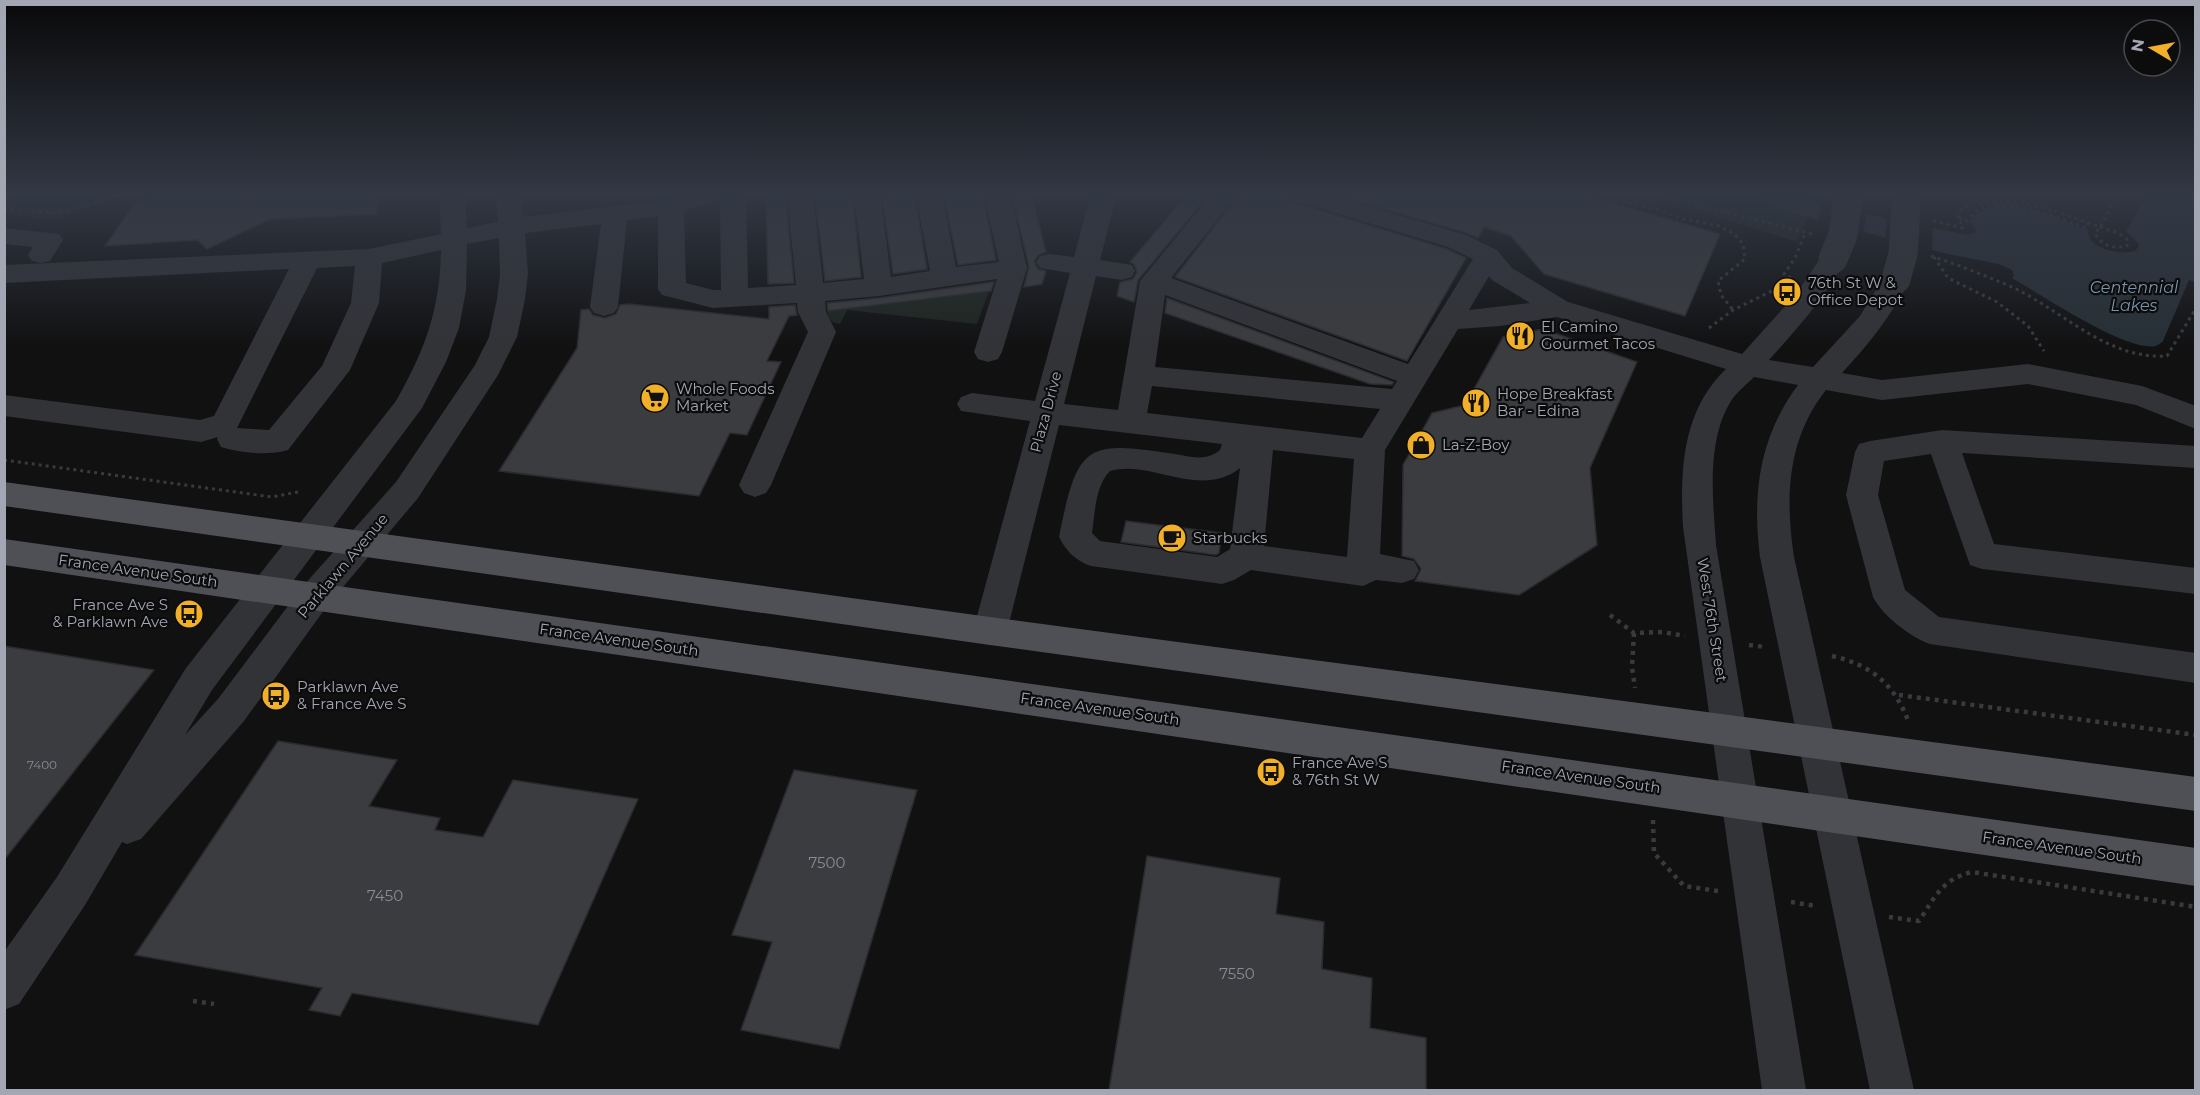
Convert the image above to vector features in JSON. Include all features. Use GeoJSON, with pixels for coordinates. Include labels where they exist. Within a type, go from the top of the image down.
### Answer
{"type":"FeatureCollection","features":[{"type":"Feature","properties":{"kind":"main road"},"geometry":{"type":"LineString","coordinates":[[4,494],[990,632],[2196,794]]}},
{"type":"Feature","properties":{"kind":"main road","name":"France Avenue South"},"geometry":{"type":"LineString","coordinates":[[4,552],[2196,867]]}},
{"type":"Feature","properties":{"kind":"street"},"geometry":{"type":"LineString","coordinates":[[41,255],[47,245]]}},
{"type":"Feature","properties":{"kind":"street"},"geometry":{"type":"LineString","coordinates":[[4,274],[369,257],[425,245]]}},
{"type":"Feature","properties":{"kind":"street","name":"Parklawn Avenue"},"geometry":{"type":"LineString","coordinates":[[4,989],[71,891],[200,679],[406,408],[429,369],[447,322],[452,298],[454,245]]}},
{"type":"Feature","properties":{"kind":"street","name":"Parklawn Avenue"},"geometry":{"type":"LineString","coordinates":[[71,891],[231,710],[315,596],[406,490],[426,461],[488,368],[503,337],[514,273],[512,245]]}},
{"type":"Feature","properties":{"kind":"street"},"geometry":{"type":"LineString","coordinates":[[604,307],[611,245]]}},
{"type":"Feature","properties":{"kind":"street"},"geometry":{"type":"LineString","coordinates":[[671,245],[672,289],[713,298],[879,287],[1014,268]]}},
{"type":"Feature","properties":{"kind":"street"},"geometry":{"type":"LineString","coordinates":[[734,245],[735,297]]}},
{"type":"Feature","properties":{"kind":"street"},"geometry":{"type":"LineString","coordinates":[[755,485],[822,333],[812,312],[805,245]]}},
{"type":"Feature","properties":{"kind":"street"},"geometry":{"type":"LineString","coordinates":[[874,245],[879,287]]}},
{"type":"Feature","properties":{"kind":"street"},"geometry":{"type":"LineString","coordinates":[[939,245],[945,278]]}},
{"type":"Feature","properties":{"kind":"street"},"geometry":{"type":"LineString","coordinates":[[988,352],[1014,268],[1009,245]]}},
{"type":"Feature","properties":{"kind":"street","name":"Plaza Drive"},"geometry":{"type":"LineString","coordinates":[[990,632],[1090,245]]}},
{"type":"Feature","properties":{"kind":"street"},"geometry":{"type":"LineString","coordinates":[[1131,422],[1154,281],[1183,245]]}},
{"type":"Feature","properties":{"kind":"street"},"geometry":{"type":"LineString","coordinates":[[1465,245],[1488,256],[1502,274],[1558,308],[1748,366],[1881,390],[2028,374],[2142,396],[2196,418]]}},
{"type":"Feature","properties":{"kind":"street"},"geometry":{"type":"LineString","coordinates":[[1892,1090],[1777,557],[1771,489],[1777,456],[1789,425],[1804,398],[1860,335],[1885,300],[1896,279],[1903,245]]}},
{"type":"Feature","properties":{"kind":"street","name":"West 76th Street"},"geometry":{"type":"LineString","coordinates":[[1784,1090],[1700,545],[1697,506],[1699,471],[1708,419],[1717,400],[1817,288],[1825,247]]}},
{"type":"Feature","properties":{"kind":"street"},"geometry":{"type":"LineString","coordinates":[[1248,436],[1226,465],[1207,470],[1117,458],[1098,464],[1088,477],[1075,537],[1091,554],[1222,571],[1246,556],[1363,573],[1370,450],[1488,256]]}},
{"type":"Feature","properties":{"kind":"street"},"geometry":{"type":"LineString","coordinates":[[232,439],[277,442],[335,370],[365,303],[369,257]]}},
{"type":"Feature","properties":{"kind":"street"},"geometry":{"type":"LineString","coordinates":[[4,405],[201,431],[225,423],[308,260]]}},
{"type":"Feature","properties":{"kind":"street"},"geometry":{"type":"LineString","coordinates":[[1049,262],[1122,271]]}},
{"type":"Feature","properties":{"kind":"street"},"geometry":{"type":"LineString","coordinates":[[1154,281],[1407,389]]}},
{"type":"Feature","properties":{"kind":"street"},"geometry":{"type":"LineString","coordinates":[[1451,320],[1558,308]]}},
{"type":"Feature","properties":{"kind":"street"},"geometry":{"type":"LineString","coordinates":[[1137,375],[1407,389]]}},
{"type":"Feature","properties":{"kind":"street"},"geometry":{"type":"LineString","coordinates":[[972,404],[1370,450]]}},
{"type":"Feature","properties":{"kind":"street"},"geometry":{"type":"LineString","coordinates":[[1246,556],[1248,436]]}},
{"type":"Feature","properties":{"kind":"street"},"geometry":{"type":"LineString","coordinates":[[1942,441],[1982,556],[2196,581]]}},
{"type":"Feature","properties":{"kind":"street"},"geometry":{"type":"LineString","coordinates":[[2196,457],[1942,441],[1870,452],[1862,495],[1890,597],[1930,630],[2196,668]]}},
{"type":"Feature","properties":{"kind":"street"},"geometry":{"type":"LineString","coordinates":[[1363,565],[1402,570]]}},
{"type":"Feature","properties":{"kind":"path"},"geometry":{"type":"LineString","coordinates":[[1733,310],[1721,295],[1718,281],[1745,259],[1743,245]]}},
{"type":"Feature","properties":{"kind":"path"},"geometry":{"type":"LineString","coordinates":[[1784,274],[1800,245]]}},
{"type":"Feature","properties":{"kind":"path"},"geometry":{"type":"LineString","coordinates":[[2109,245],[2115,248],[2127,245]]}},
{"type":"Feature","properties":{"kind":"path"},"geometry":{"type":"LineString","coordinates":[[1924,254],[1961,265],[1986,279],[2005,284],[2112,346],[2149,357],[2167,356],[2196,308]]}},
{"type":"Feature","properties":{"kind":"path"},"geometry":{"type":"LineString","coordinates":[[1934,257],[1948,278],[1997,302],[2028,326],[2062,381]]}},
{"type":"Feature","properties":{"kind":"path"},"geometry":{"type":"LineString","coordinates":[[1703,333],[1733,310],[1794,280]]}},
{"type":"Feature","properties":{"kind":"path"},"geometry":{"type":"LineString","coordinates":[[4,460],[272,497],[298,492]]}},
{"type":"Feature","properties":{"kind":"path"},"geometry":{"type":"LineString","coordinates":[[1610,615],[1634,633],[1662,632]]}},
{"type":"Feature","properties":{"kind":"path"},"geometry":{"type":"LineString","coordinates":[[1632,668],[1634,633]]}},
{"type":"Feature","properties":{"kind":"path"},"geometry":{"type":"LineString","coordinates":[[1899,695],[2196,735]]}},
{"type":"Feature","properties":{"kind":"path"},"geometry":{"type":"LineString","coordinates":[[1654,853],[1684,885]]}},
{"type":"Feature","properties":{"kind":"path"},"geometry":{"type":"LineString","coordinates":[[1956,876],[1972,872],[2196,907]]}},
{"type":"Feature","properties":{"kind":"path"},"geometry":{"type":"LineString","coordinates":[[193,1000],[214,1004]]}},
{"type":"Feature","properties":{"kind":"shaded area"},"geometry":{"type":"Polygon","coordinates":[[[989,291],[977,324],[847,310],[840,324],[831,320],[827,311],[989,291]]]}},
{"type":"Feature","properties":{"kind":"water","name":"Centennial Lakes"},"geometry":{"type":"Polygon","coordinates":[[[1914,245],[2098,245],[2106,250],[2129,252],[2135,251],[2138,245],[2195,245],[2195,282],[2189,280],[2163,342],[2156,346],[2143,346],[2125,341],[2084,321],[2012,278],[2014,276],[2012,270],[1999,264],[1914,245]]]}},
{"type":"Feature","properties":{"kind":"pier"},"geometry":{"type":"Polygon","coordinates":[[[1905,245],[1932,245],[1932,252],[1905,245]]]}},
{"type":"Feature","properties":{"kind":"building"},"geometry":{"type":"Polygon","coordinates":[[[203,245],[215,245],[207,249],[203,245]]]}},
{"type":"Feature","properties":{"kind":"building"},"geometry":{"type":"Polygon","coordinates":[[[767,245],[790,245],[794,283],[768,284],[767,245]]]}},
{"type":"Feature","properties":{"kind":"building"},"geometry":{"type":"Polygon","coordinates":[[[821,245],[858,245],[861,277],[825,281],[821,245]]]}},
{"type":"Feature","properties":{"kind":"building"},"geometry":{"type":"Polygon","coordinates":[[[889,245],[923,245],[927,269],[893,274],[889,245]]]}},
{"type":"Feature","properties":{"kind":"building"},"geometry":{"type":"Polygon","coordinates":[[[954,245],[993,245],[996,260],[958,265],[954,245]]]}},
{"type":"Feature","properties":{"kind":"building"},"geometry":{"type":"Polygon","coordinates":[[[1024,245],[1044,245],[1046,252],[1038,255],[1034,261],[1038,269],[1046,271],[1042,284],[1024,287],[1029,267],[1024,245]]]}},
{"type":"Feature","properties":{"kind":"building"},"geometry":{"type":"Polygon","coordinates":[[[1144,245],[1167,245],[1138,280],[1134,302],[1117,296],[1120,282],[1133,279],[1137,272],[1134,264],[1130,262],[1144,245]]]}},
{"type":"Feature","properties":{"kind":"building"},"geometry":{"type":"Polygon","coordinates":[[[1200,245],[1434,245],[1466,258],[1407,361],[1175,277],[1200,245]]]}},
{"type":"Feature","properties":{"kind":"building"},"geometry":{"type":"Polygon","coordinates":[[[1519,245],[1715,245],[1685,316],[1544,274],[1519,245]]]}},
{"type":"Feature","properties":{"kind":"building"},"geometry":{"type":"Polygon","coordinates":[[[994,282],[991,291],[828,311],[827,303],[994,282]]]}},
{"type":"Feature","properties":{"kind":"building"},"geometry":{"type":"Polygon","coordinates":[[[1167,298],[1394,382],[1392,385],[1370,384],[1165,313],[1167,298]]]}},
{"type":"Feature","properties":{"kind":"building","name":"Whole Foods Market"},"geometry":{"type":"Polygon","coordinates":[[[629,304],[769,319],[769,307],[795,305],[797,315],[789,316],[767,361],[781,362],[747,435],[730,433],[699,496],[499,471],[577,348],[581,310],[589,309],[593,315],[605,318],[616,314],[620,305],[629,304]]]}},
{"type":"Feature","properties":{"kind":"building"},"geometry":{"type":"Polygon","coordinates":[[[1543,329],[1637,362],[1590,468],[1597,545],[1519,595],[1415,581],[1421,569],[1414,559],[1402,556],[1403,465],[1432,413],[1465,405],[1503,337],[1543,329]]]}},
{"type":"Feature","properties":{"kind":"building","name":"Starbucks"},"geometry":{"type":"Polygon","coordinates":[[[1126,521],[1222,533],[1219,553],[1216,555],[1121,542],[1126,521]]]}},
{"type":"Feature","properties":{"kind":"building"},"geometry":{"type":"Polygon","coordinates":[[[4,646],[154,670],[4,860],[4,646]]]}},
{"type":"Feature","properties":{"kind":"building"},"geometry":{"type":"Polygon","coordinates":[[[278,741],[397,760],[369,806],[440,818],[435,830],[483,837],[513,780],[638,799],[538,1025],[352,993],[340,1016],[309,1010],[322,988],[135,955],[278,741]]]}},
{"type":"Feature","properties":{"kind":"building"},"geometry":{"type":"Polygon","coordinates":[[[794,770],[917,790],[839,1049],[741,1030],[772,942],[732,935],[794,770]]]}},
{"type":"Feature","properties":{"kind":"building"},"geometry":{"type":"Polygon","coordinates":[[[1147,856],[1280,878],[1276,914],[1324,922],[1322,969],[1372,978],[1370,1028],[1426,1038],[1426,1090],[1109,1090],[1147,856]]]}},
{"type":"Feature","properties":{"kind":"place","name":"76th St W & Office Depot"},"geometry":{"type":"Point","coordinates":[1787,292]}},
{"type":"Feature","properties":{"kind":"place","name":"El Camino Gourmet Tacos"},"geometry":{"type":"Point","coordinates":[1520,336]}},
{"type":"Feature","properties":{"kind":"place","name":"Whole Foods Market"},"geometry":{"type":"Point","coordinates":[655,398]}},
{"type":"Feature","properties":{"kind":"place","name":"Hope Breakfast Bar - Edina"},"geometry":{"type":"Point","coordinates":[1476,403]}},
{"type":"Feature","properties":{"kind":"place","name":"La-Z-Boy"},"geometry":{"type":"Point","coordinates":[1421,445]}},
{"type":"Feature","properties":{"kind":"place","name":"Starbucks"},"geometry":{"type":"Point","coordinates":[1172,538]}},
{"type":"Feature","properties":{"kind":"place","name":"France Ave S & Parklawn Ave"},"geometry":{"type":"Point","coordinates":[189,614]}},
{"type":"Feature","properties":{"kind":"place","name":"Parklawn Ave & France Ave S"},"geometry":{"type":"Point","coordinates":[276,696]}},
{"type":"Feature","properties":{"kind":"place","name":"France Ave S & 76th St W"},"geometry":{"type":"Point","coordinates":[1271,772]}}]}
